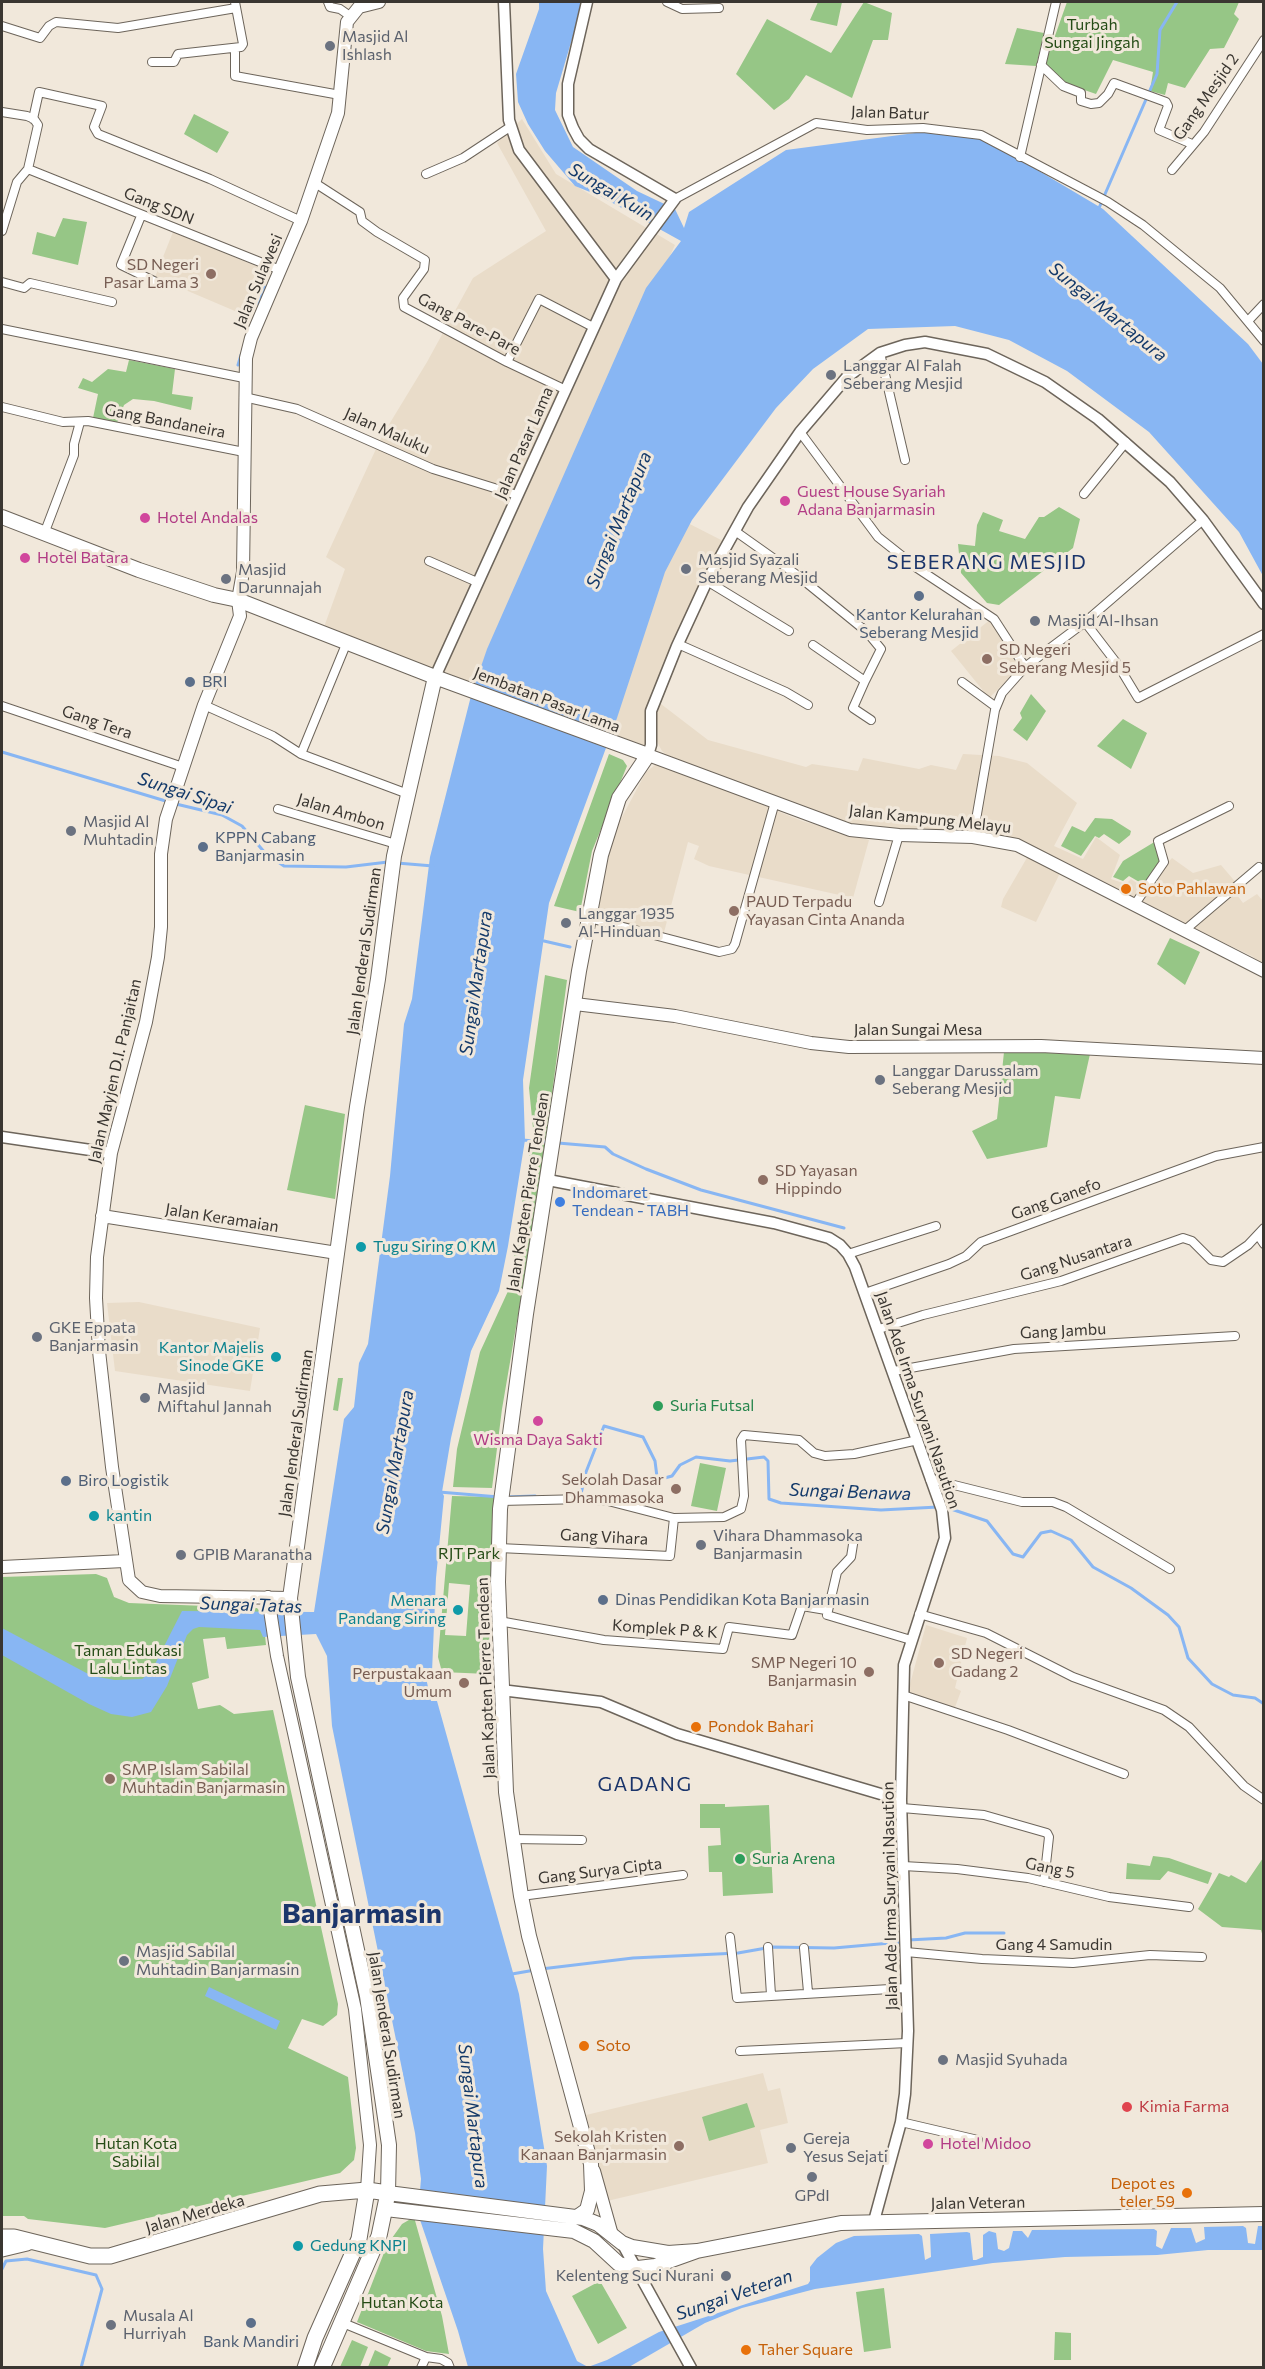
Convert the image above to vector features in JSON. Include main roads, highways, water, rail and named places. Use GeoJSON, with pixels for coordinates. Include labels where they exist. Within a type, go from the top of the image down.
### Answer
{"type":"FeatureCollection","features":[{"type":"Feature","properties":{"kind":"highway","name":"Jalan Merdeka"},"geometry":{"type":"LineString","coordinates":[[2,2237],[90,2256],[111,2256],[320,2194],[367,2190],[388,2193]]}},
{"type":"Feature","properties":{"kind":"highway"},"geometry":{"type":"LineString","coordinates":[[305,2367],[328,2306],[358,2239],[366,2207],[367,2190]]}},
{"type":"Feature","properties":{"kind":"highway"},"geometry":{"type":"LineString","coordinates":[[338,2192],[366,2207],[386,2209]]}},
{"type":"Feature","properties":{"kind":"highway"},"geometry":{"type":"LineString","coordinates":[[322,2367],[379,2236],[388,2193]]}},
{"type":"Feature","properties":{"kind":"highway"},"geometry":{"type":"LineString","coordinates":[[2,2249],[33,2242]]}},
{"type":"Feature","properties":{"kind":"main road","name":"Jalan Sulawesi"},"geometry":{"type":"LineString","coordinates":[[238,600],[243,572],[244,378],[251,338],[301,221],[338,113],[345,28],[350,16],[359,7],[379,2]]}},
{"type":"Feature","properties":{"kind":"main road","name":"Jembatan Pasar Lama"},"geometry":{"type":"LineString","coordinates":[[2,517],[139,570],[214,595],[238,600],[435,677],[648,755]]}},
{"type":"Feature","properties":{"kind":"main road","name":"Jalan Mayjen D.I. Panjaitan"},"geometry":{"type":"LineString","coordinates":[[238,600],[240,616],[204,705],[168,814],[161,854],[162,918],[158,957],[146,1022],[111,1153],[102,1216],[97,1308],[107,1432],[124,1561],[129,1580],[142,1592],[160,1596],[269,1603],[290,1602]]}},
{"type":"Feature","properties":{"kind":"main road","name":"Jalan Jenderal Sudirman"},"geometry":{"type":"LineString","coordinates":[[388,2193],[388,2145],[367,1996],[305,1713],[293,1640],[290,1602],[337,1252],[395,850],[435,677]]}},
{"type":"Feature","properties":{"kind":"main road","name":"Jalan Kampung Melayu"},"geometry":{"type":"LineString","coordinates":[[648,755],[850,830],[899,835],[973,837],[1017,844],[1263,971]]}},
{"type":"Feature","properties":{"kind":"main road","name":"Jalan Kapten Pierre Tendean"},"geometry":{"type":"LineString","coordinates":[[617,2239],[591,2164],[549,2017],[520,1896],[512,1839],[501,1690],[499,1548],[501,1497],[526,1314],[589,918],[609,825],[619,798],[648,755]]}},
{"type":"Feature","properties":{"kind":"main road","name":"Jalan Sungai Mesa"},"geometry":{"type":"LineString","coordinates":[[575,1004],[675,1016],[811,1043],[849,1047],[1041,1046],[1263,1058]]}},
{"type":"Feature","properties":{"kind":"main road","name":"Jalan Keramaian"},"geometry":{"type":"LineString","coordinates":[[102,1216],[337,1252]]}},
{"type":"Feature","properties":{"kind":"main road"},"geometry":{"type":"LineString","coordinates":[[2,1567],[124,1561]]}},
{"type":"Feature","properties":{"kind":"main road","name":"Jalan Jenderal Sudirman"},"geometry":{"type":"LineString","coordinates":[[269,1603],[274,1642],[355,2009],[370,2145],[367,2190]]}},
{"type":"Feature","properties":{"kind":"main road"},"geometry":{"type":"LineString","coordinates":[[576,2217],[586,2210],[589,2201],[591,2164]]}},
{"type":"Feature","properties":{"kind":"main road"},"geometry":{"type":"LineString","coordinates":[[388,2193],[576,2217],[598,2224],[617,2239],[668,2253],[696,2251]]}},
{"type":"Feature","properties":{"kind":"main road"},"geometry":{"type":"LineString","coordinates":[[386,2209],[574,2231],[594,2241],[619,2264],[638,2268],[655,2266],[696,2251]]}},
{"type":"Feature","properties":{"kind":"main road","name":"Jalan Veteran"},"geometry":{"type":"LineString","coordinates":[[696,2251],[783,2232],[874,2221],[1263,2214]]}},
{"type":"Feature","properties":{"kind":"water"},"geometry":{"type":"Polygon","coordinates":[[[539,2],[583,2],[556,93],[555,110],[573,147],[637,191],[675,209],[684,228],[689,212],[786,150],[930,131],[987,140],[1103,209],[1248,344],[1263,364],[1263,576],[1239,532],[1149,432],[1067,371],[1009,340],[955,326],[868,329],[813,369],[776,408],[692,520],[665,572],[617,718],[549,903],[523,1080],[525,1140],[508,1246],[499,1291],[471,1351],[451,1438],[442,1492],[444,1496],[436,1578],[432,1672],[425,1673],[431,1701],[437,1701],[519,1994],[547,2166],[543,2249],[546,2291],[577,2361],[588,2367],[468,2367],[418,2214],[421,2179],[415,2133],[332,1726],[327,1656],[316,1634],[263,1637],[260,1630],[199,1627],[193,1629],[187,1635],[167,1686],[151,1712],[132,1717],[111,1714],[89,1704],[2,1655],[2,1628],[92,1676],[115,1680],[142,1679],[151,1672],[182,1611],[314,1612],[344,1419],[354,1407],[359,1363],[368,1344],[390,1176],[404,1024],[412,999],[430,857],[471,696],[487,649],[646,288],[681,241],[600,196],[575,186],[545,151],[528,124],[518,102],[516,74],[539,9],[539,2]]]}},
{"type":"Feature","properties":{"kind":"water"},"geometry":{"type":"Polygon","coordinates":[[[209,1987],[280,2021],[276,2030],[205,1996],[209,1987]]]}},
{"type":"Feature","properties":{"kind":"water"},"geometry":{"type":"Polygon","coordinates":[[[1243,2226],[1246,2228],[1248,2243],[1255,2244],[1258,2226],[1263,2226],[1263,2250],[1208,2250],[1157,2255],[1065,2257],[993,2263],[815,2289],[742,2308],[705,2323],[629,2367],[588,2367],[607,2360],[659,2332],[808,2284],[810,2267],[817,2258],[836,2243],[854,2236],[919,2234],[922,2236],[925,2260],[931,2257],[930,2234],[967,2232],[970,2233],[973,2260],[976,2260],[983,2257],[983,2235],[989,2231],[996,2233],[998,2249],[1004,2251],[1009,2248],[1013,2231],[1022,2231],[1028,2238],[1032,2230],[1154,2229],[1157,2231],[1156,2246],[1162,2249],[1171,2228],[1191,2228],[1196,2243],[1205,2239],[1204,2227],[1243,2226]]]}},
{"type":"Feature","properties":{"kind":"waterway"},"geometry":{"type":"LineString","coordinates":[[1099,208],[1157,74],[1160,30],[1177,2]]}},
{"type":"Feature","properties":{"kind":"waterway"},"geometry":{"type":"LineString","coordinates":[[259,304],[265,287]]}},
{"type":"Feature","properties":{"kind":"waterway"},"geometry":{"type":"LineString","coordinates":[[238,365],[241,355]]}},
{"type":"Feature","properties":{"kind":"waterway","name":"Sungai Sipai"},"geometry":{"type":"LineString","coordinates":[[2,752],[169,802]]}},
{"type":"Feature","properties":{"kind":"waterway","name":"Sungai Sipai"},"geometry":{"type":"LineString","coordinates":[[176,804],[222,815],[242,826],[266,854],[284,866],[346,867],[388,862]]}},
{"type":"Feature","properties":{"kind":"waterway","name":"Sungai Sipai"},"geometry":{"type":"LineString","coordinates":[[397,863],[433,866]]}},
{"type":"Feature","properties":{"kind":"waterway"},"geometry":{"type":"LineString","coordinates":[[544,941],[570,947]]}},
{"type":"Feature","properties":{"kind":"waterway"},"geometry":{"type":"LineString","coordinates":[[522,1140],[548,1142]]}},
{"type":"Feature","properties":{"kind":"waterway"},"geometry":{"type":"LineString","coordinates":[[558,1143],[605,1147],[613,1154],[646,1169],[701,1190],[844,1228]]}},
{"type":"Feature","properties":{"kind":"waterway","name":"Sungai Benawa"},"geometry":{"type":"LineString","coordinates":[[576,1496],[581,1494],[586,1472],[604,1426],[643,1437],[655,1461],[657,1477],[661,1479],[672,1476],[680,1465],[696,1457],[730,1461],[764,1457],[768,1461],[769,1499],[781,1503],[881,1510],[938,1507]]}},
{"type":"Feature","properties":{"kind":"waterway","name":"Sungai Benawa"},"geometry":{"type":"LineString","coordinates":[[439,1492],[499,1497]]}},
{"type":"Feature","properties":{"kind":"waterway","name":"Sungai Benawa"},"geometry":{"type":"LineString","coordinates":[[505,1497],[535,1496]]}},
{"type":"Feature","properties":{"kind":"waterway","name":"Sungai Benawa"},"geometry":{"type":"LineString","coordinates":[[945,1507],[987,1521],[1013,1554],[1023,1557],[1041,1533],[1051,1531],[1071,1540],[1093,1567],[1131,1588],[1168,1615],[1179,1627],[1188,1658],[1212,1684],[1233,1695],[1255,1698],[1264,1704]]}},
{"type":"Feature","properties":{"kind":"waterway"},"geometry":{"type":"LineString","coordinates":[[908,1940],[946,1938],[965,1933],[1004,1933]]}},
{"type":"Feature","properties":{"kind":"waterway"},"geometry":{"type":"LineString","coordinates":[[541,1969],[633,1958],[738,1953],[772,1947],[834,1948],[902,1942]]}},
{"type":"Feature","properties":{"kind":"waterway"},"geometry":{"type":"LineString","coordinates":[[512,1974],[535,1970]]}},
{"type":"Feature","properties":{"kind":"waterway"},"geometry":{"type":"LineString","coordinates":[[2,2269],[6,2261],[27,2259],[96,2275],[102,2289],[81,2368]]}},
{"type":"Feature","properties":{"kind":"place","name":"Masjid Al Ishlash"},"geometry":{"type":"Point","coordinates":[330,46]}},
{"type":"Feature","properties":{"kind":"place","name":"SD Negeri Pasar Lama 3"},"geometry":{"type":"Point","coordinates":[211,274]}},
{"type":"Feature","properties":{"kind":"place","name":"Langgar Al Falah Seberang Mesjid"},"geometry":{"type":"Point","coordinates":[831,375]}},
{"type":"Feature","properties":{"kind":"place","name":"Guest House Syariah Adana Banjarmasin"},"geometry":{"type":"Point","coordinates":[785,501]}},
{"type":"Feature","properties":{"kind":"place","name":"Hotel Andalas"},"geometry":{"type":"Point","coordinates":[145,518]}},
{"type":"Feature","properties":{"kind":"place","name":"Hotel Batara"},"geometry":{"type":"Point","coordinates":[25,558]}},
{"type":"Feature","properties":{"kind":"place","name":"Masjid Syazali Seberang Mesjid"},"geometry":{"type":"Point","coordinates":[686,569]}},
{"type":"Feature","properties":{"kind":"place","name":"Masjid Darunnajah"},"geometry":{"type":"Point","coordinates":[226,579]}},
{"type":"Feature","properties":{"kind":"place","name":"Kantor Kelurahan Seberang Mesjid"},"geometry":{"type":"Point","coordinates":[919,596]}},
{"type":"Feature","properties":{"kind":"place","name":"Masjid Al-Ihsan"},"geometry":{"type":"Point","coordinates":[1035,621]}},
{"type":"Feature","properties":{"kind":"place","name":"SD Negeri Seberang Mesjid 5"},"geometry":{"type":"Point","coordinates":[987,659]}},
{"type":"Feature","properties":{"kind":"place","name":"BRI"},"geometry":{"type":"Point","coordinates":[190,682]}},
{"type":"Feature","properties":{"kind":"place","name":"Masjid Al Muhtadin"},"geometry":{"type":"Point","coordinates":[71,831]}},
{"type":"Feature","properties":{"kind":"place","name":"KPPN Cabang Banjarmasin"},"geometry":{"type":"Point","coordinates":[203,847]}},
{"type":"Feature","properties":{"kind":"place","name":"Soto Pahlawan"},"geometry":{"type":"Point","coordinates":[1126,889]}},
{"type":"Feature","properties":{"kind":"place","name":"PAUD Terpadu Yayasan Cinta Ananda"},"geometry":{"type":"Point","coordinates":[734,911]}},
{"type":"Feature","properties":{"kind":"place","name":"Langgar 1935 Al-Hinduan"},"geometry":{"type":"Point","coordinates":[566,923]}},
{"type":"Feature","properties":{"kind":"place","name":"Langgar Darussalam Seberang Mesjid"},"geometry":{"type":"Point","coordinates":[880,1080]}},
{"type":"Feature","properties":{"kind":"place","name":"SD Yayasan Hippindo"},"geometry":{"type":"Point","coordinates":[763,1180]}},
{"type":"Feature","properties":{"kind":"place","name":"Indomaret Tendean - TABH"},"geometry":{"type":"Point","coordinates":[560,1202]}},
{"type":"Feature","properties":{"kind":"place","name":"Tugu Siring 0 KM"},"geometry":{"type":"Point","coordinates":[361,1247]}},
{"type":"Feature","properties":{"kind":"place","name":"GKE Eppata Banjarmasin"},"geometry":{"type":"Point","coordinates":[37,1337]}},
{"type":"Feature","properties":{"kind":"place","name":"Kantor Majelis Sinode GKE"},"geometry":{"type":"Point","coordinates":[276,1357]}},
{"type":"Feature","properties":{"kind":"place","name":"Masjid Miftahul Jannah"},"geometry":{"type":"Point","coordinates":[145,1398]}},
{"type":"Feature","properties":{"kind":"place","name":"Suria Futsal"},"geometry":{"type":"Point","coordinates":[658,1406]}},
{"type":"Feature","properties":{"kind":"place","name":"Wisma Daya Sakti"},"geometry":{"type":"Point","coordinates":[538,1421]}},
{"type":"Feature","properties":{"kind":"place","name":"Biro Logistik"},"geometry":{"type":"Point","coordinates":[66,1481]}},
{"type":"Feature","properties":{"kind":"place","name":"Sekolah Dasar Dhammasoka"},"geometry":{"type":"Point","coordinates":[676,1489]}},
{"type":"Feature","properties":{"kind":"place","name":"kantin"},"geometry":{"type":"Point","coordinates":[94,1516]}},
{"type":"Feature","properties":{"kind":"place","name":"Vihara Dhammasoka Banjarmasin"},"geometry":{"type":"Point","coordinates":[701,1545]}},
{"type":"Feature","properties":{"kind":"place","name":"GPIB Maranatha"},"geometry":{"type":"Point","coordinates":[181,1555]}},
{"type":"Feature","properties":{"kind":"place","name":"Dinas Pendidikan Kota Banjarmasin"},"geometry":{"type":"Point","coordinates":[603,1600]}},
{"type":"Feature","properties":{"kind":"place","name":"Menara Pandang Siring"},"geometry":{"type":"Point","coordinates":[458,1610]}},
{"type":"Feature","properties":{"kind":"place","name":"SD Negeri Gadang 2"},"geometry":{"type":"Point","coordinates":[939,1663]}},
{"type":"Feature","properties":{"kind":"place","name":"SMP Negeri 10 Banjarmasin"},"geometry":{"type":"Point","coordinates":[869,1672]}},
{"type":"Feature","properties":{"kind":"place","name":"Perpustakaan Umum"},"geometry":{"type":"Point","coordinates":[464,1683]}},
{"type":"Feature","properties":{"kind":"place","name":"Pondok Bahari"},"geometry":{"type":"Point","coordinates":[696,1727]}},
{"type":"Feature","properties":{"kind":"place","name":"SMP Islam Sabilal Muhtadin Banjarmasin"},"geometry":{"type":"Point","coordinates":[110,1779]}},
{"type":"Feature","properties":{"kind":"place","name":"Suria Arena"},"geometry":{"type":"Point","coordinates":[740,1859]}},
{"type":"Feature","properties":{"kind":"place","name":"Masjid Sabilal Muhtadin Banjarmasin"},"geometry":{"type":"Point","coordinates":[124,1961]}},
{"type":"Feature","properties":{"kind":"place","name":"Soto"},"geometry":{"type":"Point","coordinates":[584,2046]}},
{"type":"Feature","properties":{"kind":"place","name":"Masjid Syuhada"},"geometry":{"type":"Point","coordinates":[943,2060]}},
{"type":"Feature","properties":{"kind":"place","name":"Kimia Farma"},"geometry":{"type":"Point","coordinates":[1127,2107]}},
{"type":"Feature","properties":{"kind":"place","name":"Hotel Midoo"},"geometry":{"type":"Point","coordinates":[928,2144]}},
{"type":"Feature","properties":{"kind":"place","name":"Sekolah Kristen Kanaan Banjarmasin"},"geometry":{"type":"Point","coordinates":[679,2146]}},
{"type":"Feature","properties":{"kind":"place","name":"Gereja Yesus Sejati"},"geometry":{"type":"Point","coordinates":[791,2148]}},
{"type":"Feature","properties":{"kind":"place","name":"GPdI"},"geometry":{"type":"Point","coordinates":[812,2177]}},
{"type":"Feature","properties":{"kind":"place","name":"Depot es teler 59"},"geometry":{"type":"Point","coordinates":[1187,2193]}},
{"type":"Feature","properties":{"kind":"place","name":"Gedung KNPI"},"geometry":{"type":"Point","coordinates":[298,2246]}},
{"type":"Feature","properties":{"kind":"place","name":"Kelenteng Suci Nurani"},"geometry":{"type":"Point","coordinates":[726,2276]}},
{"type":"Feature","properties":{"kind":"place","name":"Bank Mandiri"},"geometry":{"type":"Point","coordinates":[251,2323]}},
{"type":"Feature","properties":{"kind":"place","name":"Musala Al Hurriyah"},"geometry":{"type":"Point","coordinates":[111,2325]}},
{"type":"Feature","properties":{"kind":"place","name":"Taher Square"},"geometry":{"type":"Point","coordinates":[746,2350]}},
{"type":"Feature","properties":{"kind":"district","name":"SEBERANG MESJID"},"geometry":{"type":"Point","coordinates":[987,562]}},
{"type":"Feature","properties":{"kind":"district","name":"GADANG"},"geometry":{"type":"Point","coordinates":[645,1784]}},
{"type":"Feature","properties":{"kind":"district","name":"Banjarmasin"},"geometry":{"type":"Point","coordinates":[362,1914]}},
{"type":"Feature","properties":{"kind":"park label","name":"Turbah Sungai Jingah"},"geometry":{"type":"Point","coordinates":[1092,34]}},
{"type":"Feature","properties":{"kind":"park label","name":"RJT Park"},"geometry":{"type":"Point","coordinates":[469,1554]}},
{"type":"Feature","properties":{"kind":"park label","name":"Taman Edukasi Lalu Lintas"},"geometry":{"type":"Point","coordinates":[128,1660]}},
{"type":"Feature","properties":{"kind":"park label","name":"Hutan Kota Sabilal"},"geometry":{"type":"Point","coordinates":[136,2153]}},
{"type":"Feature","properties":{"kind":"park label","name":"Hutan Kota"},"geometry":{"type":"Point","coordinates":[402,2303]}},
{"type":"Feature","properties":{"kind":"water label","name":"Sungai Kuin"},"geometry":{"type":"Point","coordinates":[611,192]}},
{"type":"Feature","properties":{"kind":"water label","name":"Sungai Martapura"},"geometry":{"type":"Point","coordinates":[1108,312]}},
{"type":"Feature","properties":{"kind":"water label","name":"Sungai Martapura"},"geometry":{"type":"Point","coordinates":[619,520]}},
{"type":"Feature","properties":{"kind":"water label","name":"Sungai Martapura"},"geometry":{"type":"Point","coordinates":[476,983]}},
{"type":"Feature","properties":{"kind":"water label","name":"Sungai Martapura"},"geometry":{"type":"Point","coordinates":[395,1462]}},
{"type":"Feature","properties":{"kind":"water label","name":"Sungai Tatas"},"geometry":{"type":"Point","coordinates":[251,1605]}},
{"type":"Feature","properties":{"kind":"water label","name":"Sungai Martapura"},"geometry":{"type":"Point","coordinates":[473,2116]}},
{"type":"Feature","properties":{"kind":"water label","name":"Sungai Veteran"},"geometry":{"type":"Point","coordinates":[734,2295]}}]}
